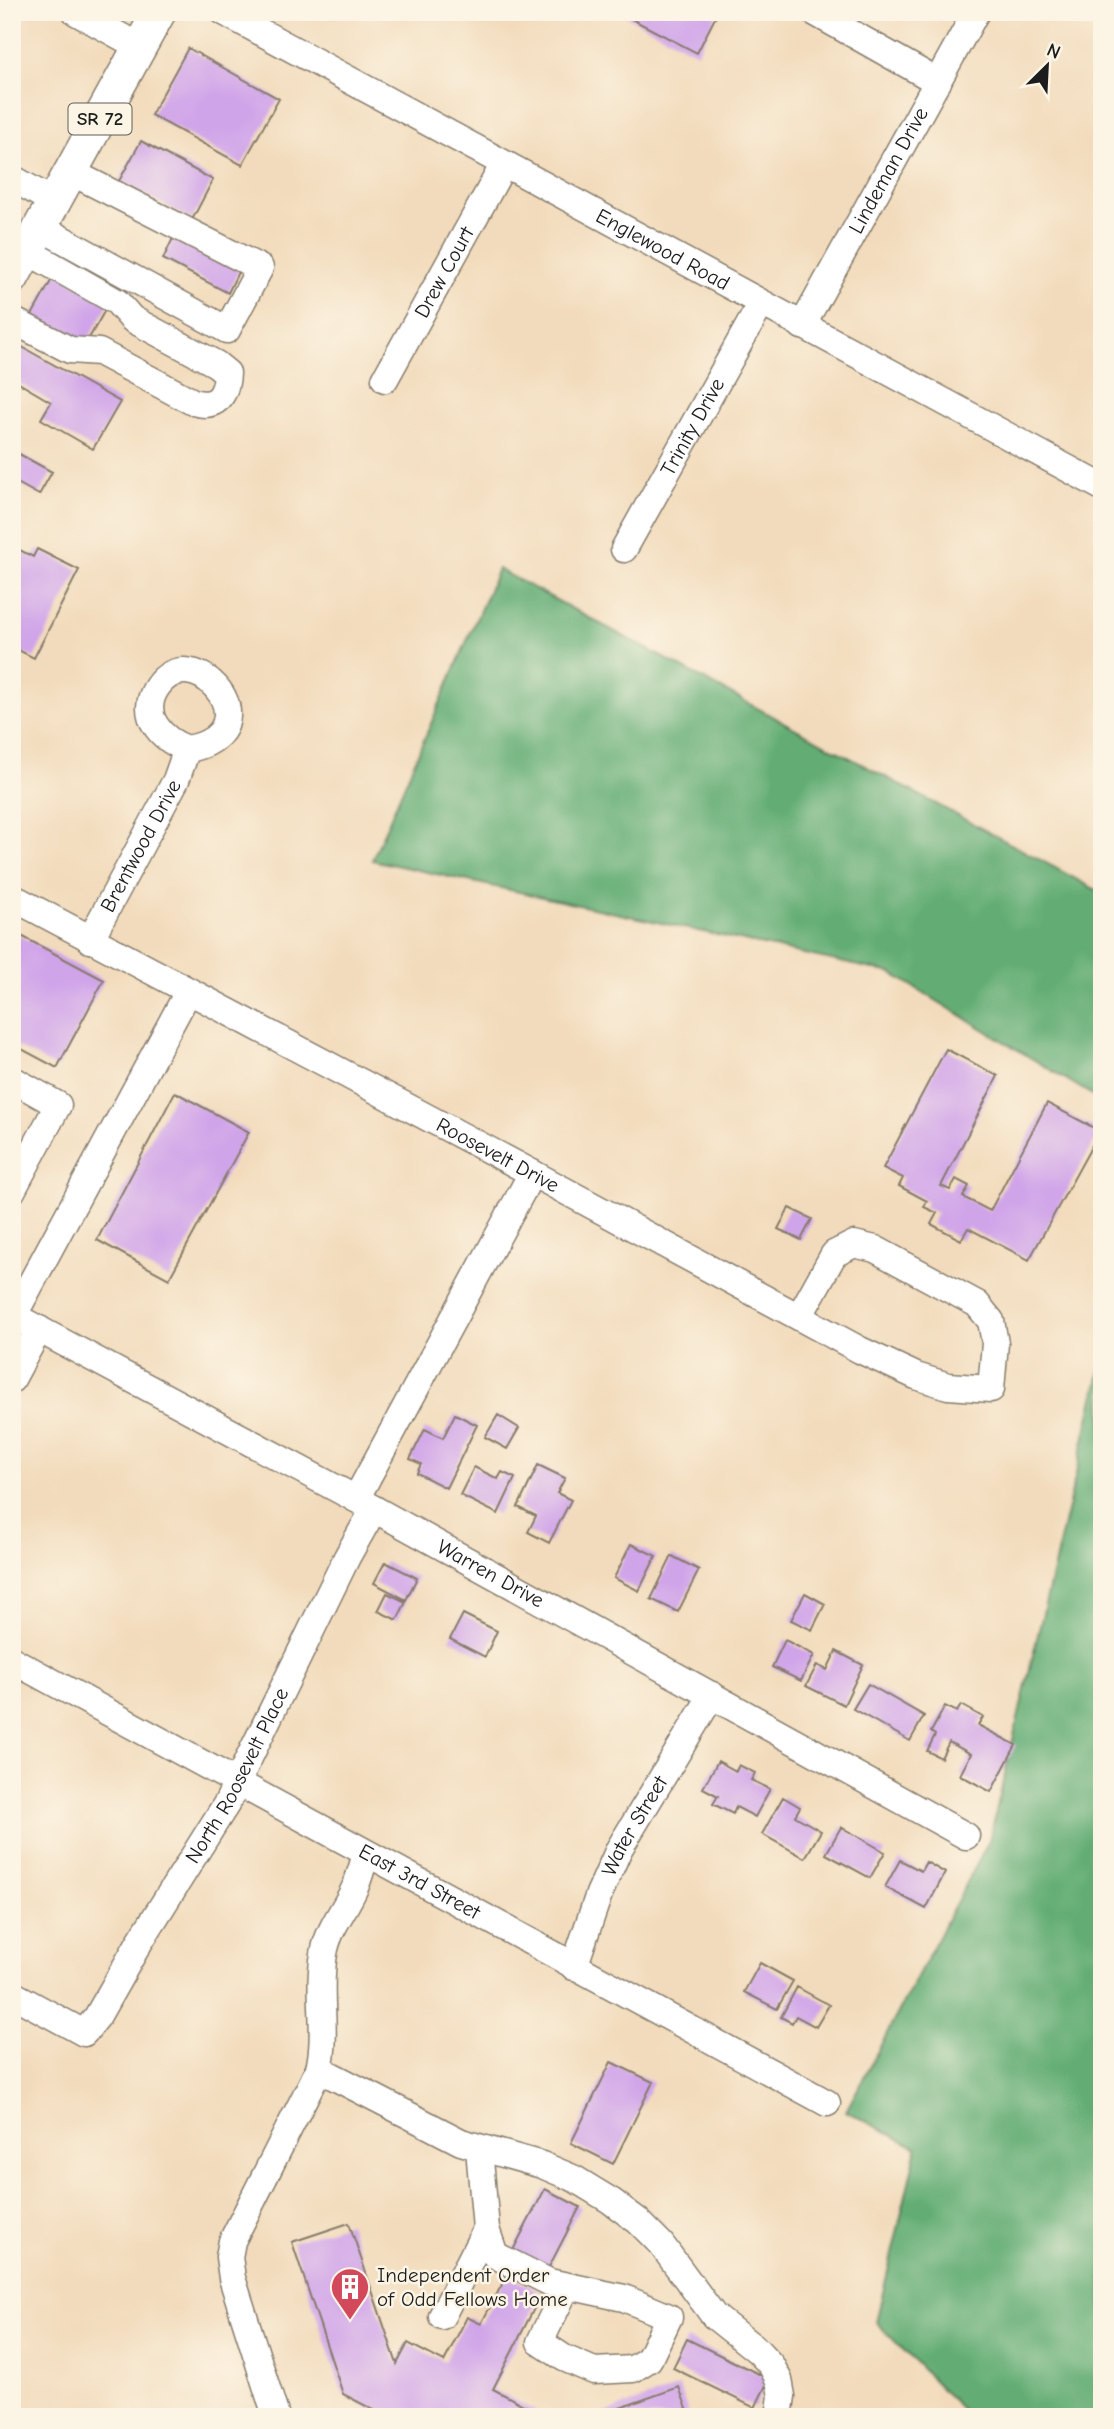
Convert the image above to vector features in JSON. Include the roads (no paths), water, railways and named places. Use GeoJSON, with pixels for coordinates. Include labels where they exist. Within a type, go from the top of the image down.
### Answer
{"type":"FeatureCollection","features":[{"type":"Feature","properties":{"kind":"main road","name":"SR 72"},"geometry":{"type":"LineString","coordinates":[[34,239],[159,12]]}},
{"type":"Feature","properties":{"kind":"street"},"geometry":{"type":"LineString","coordinates":[[76,12],[140,47]]}},
{"type":"Feature","properties":{"kind":"street","name":"Englewood Road"},"geometry":{"type":"LineString","coordinates":[[224,12],[1102,487]]}},
{"type":"Feature","properties":{"kind":"street"},"geometry":{"type":"LineString","coordinates":[[814,12],[938,82]]}},
{"type":"Feature","properties":{"kind":"street","name":"Lindeman Drive"},"geometry":{"type":"LineString","coordinates":[[802,326],[976,12]]}},
{"type":"Feature","properties":{"kind":"street","name":"Drew Court"},"geometry":{"type":"LineString","coordinates":[[385,379],[504,164]]}},
{"type":"Feature","properties":{"kind":"street"},"geometry":{"type":"LineString","coordinates":[[34,239],[74,246],[227,330],[260,268],[71,172]]}},
{"type":"Feature","properties":{"kind":"street"},"geometry":{"type":"LineString","coordinates":[[12,178],[34,239],[66,274],[117,302],[132,319],[216,364],[227,373],[226,389],[218,400],[204,405],[193,402],[99,352],[77,352],[57,345],[14,321]]}},
{"type":"Feature","properties":{"kind":"street"},"geometry":{"type":"LineString","coordinates":[[66,274],[74,246]]}},
{"type":"Feature","properties":{"kind":"street","name":"Trinity Drive"},"geometry":{"type":"LineString","coordinates":[[624,549],[761,304]]}},
{"type":"Feature","properties":{"kind":"street","name":"Brentwood Drive"},"geometry":{"type":"LineString","coordinates":[[90,940],[176,780],[187,750]]}},
{"type":"Feature","properties":{"kind":"street","name":"Roosevelt Drive"},"geometry":{"type":"LineString","coordinates":[[12,897],[532,1172],[799,1317],[860,1350],[916,1376],[948,1386],[991,1389],[995,1343],[991,1321],[977,1304],[875,1249],[854,1244],[834,1254],[799,1317]]}},
{"type":"Feature","properties":{"kind":"street"},"geometry":{"type":"LineString","coordinates":[[13,1315],[188,992]]}},
{"type":"Feature","properties":{"kind":"street"},"geometry":{"type":"LineString","coordinates":[[12,1079],[58,1105],[20,1157],[12,1191]]}},
{"type":"Feature","properties":{"kind":"street","name":"North Roosevelt Place"},"geometry":{"type":"LineString","coordinates":[[12,1994],[84,2033],[97,2017],[139,1942],[204,1842],[237,1783],[347,1557],[365,1504],[532,1172]]}},
{"type":"Feature","properties":{"kind":"street","name":"Warren Drive"},"geometry":{"type":"LineString","coordinates":[[13,1315],[365,1504],[966,1836]]}},
{"type":"Feature","properties":{"kind":"street"},"geometry":{"type":"LineString","coordinates":[[12,1379],[39,1329]]}},
{"type":"Feature","properties":{"kind":"street","name":"East 3rd Street"},"geometry":{"type":"LineString","coordinates":[[12,1660],[827,2103]]}},
{"type":"Feature","properties":{"kind":"street","name":"Water Street"},"geometry":{"type":"LineString","coordinates":[[574,1967],[598,1894],[619,1849],[712,1695]]}},
{"type":"Feature","properties":{"kind":"street"},"geometry":{"type":"LineString","coordinates":[[276,2417],[232,2278],[229,2257],[232,2241],[319,2069],[323,2051],[321,1980],[324,1952],[333,1926],[356,1886],[366,1854]]}},
{"type":"Feature","properties":{"kind":"street"},"geometry":{"type":"LineString","coordinates":[[319,2069],[461,2142],[542,2165],[575,2179],[638,2221],[661,2244],[714,2316],[758,2351],[771,2365],[779,2380],[782,2396],[779,2417]]}},
{"type":"Feature","properties":{"kind":"street"},"geometry":{"type":"LineString","coordinates":[[479,2148],[486,2229],[495,2255],[549,2282],[624,2298],[669,2317]]}},
{"type":"Feature","properties":{"kind":"street"},"geometry":{"type":"LineString","coordinates":[[442,2316],[486,2229]]}},
{"type":"Feature","properties":{"kind":"street"},"geometry":{"type":"LineString","coordinates":[[567,2286],[540,2342],[564,2358],[593,2371],[633,2370],[649,2359],[669,2317],[701,2299]]}},
{"type":"Feature","properties":{"kind":"place","name":"Independent Order of Odd Fellows Home"},"geometry":{"type":"Point","coordinates":[350,2321]}}]}
